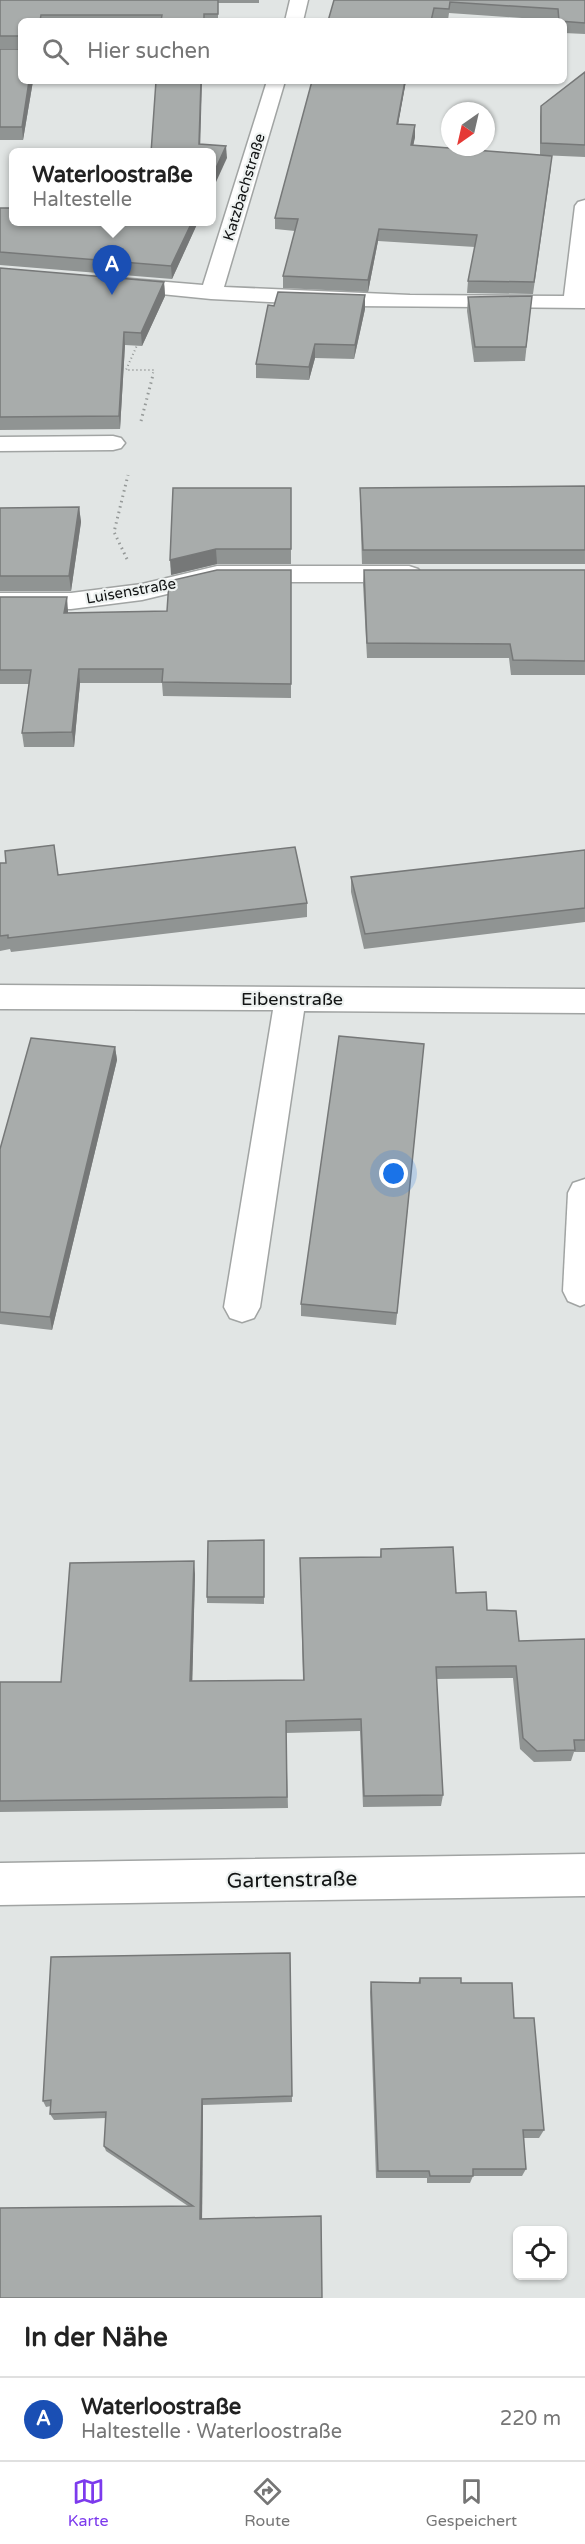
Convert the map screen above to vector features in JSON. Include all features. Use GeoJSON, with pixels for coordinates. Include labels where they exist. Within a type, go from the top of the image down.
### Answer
{"type":"FeatureCollection","features":[{"type":"Feature","properties":{"kind":"street"},"geometry":{"type":"LineString","coordinates":[[295,18],[299,0]]}},
{"type":"Feature","properties":{"kind":"street","name":"Katzbachstraße"},"geometry":{"type":"LineString","coordinates":[[211,292],[275,84]]}},
{"type":"Feature","properties":{"kind":"street"},"geometry":{"type":"LineString","coordinates":[[95,281],[211,292],[427,303],[580,302],[585,206]]}},
{"type":"Feature","properties":{"kind":"street"},"geometry":{"type":"LineString","coordinates":[[0,444],[113,443]]}},
{"type":"Feature","properties":{"kind":"street","name":"Luisenstraße"},"geometry":{"type":"LineString","coordinates":[[0,601],[71,601],[142,592],[217,574],[430,574]]}},
{"type":"Feature","properties":{"kind":"street","name":"Eibenstraße"},"geometry":{"type":"LineString","coordinates":[[0,997],[585,1001]]}},
{"type":"Feature","properties":{"kind":"street"},"geometry":{"type":"LineString","coordinates":[[242,1307],[290,999]]}},
{"type":"Feature","properties":{"kind":"street"},"geometry":{"type":"LineString","coordinates":[[580,1292],[585,1193]]}},
{"type":"Feature","properties":{"kind":"street","name":"Gartenstraße"},"geometry":{"type":"LineString","coordinates":[[0,1884],[585,1875]]}},
{"type":"Feature","properties":{"kind":"building"},"geometry":{"type":"Polygon","coordinates":[[[0,0],[218,0],[218,14],[204,14],[204,18],[162,18],[162,15],[41,15],[40,18],[18,18],[18,36],[0,36],[0,0]]]}},
{"type":"Feature","properties":{"kind":"building"},"geometry":{"type":"Polygon","coordinates":[[[334,0],[585,0],[585,23],[567,22],[567,18],[559,18],[558,9],[450,2],[449,9],[434,8],[432,18],[329,18],[334,0]]]}},
{"type":"Feature","properties":{"kind":"building"},"geometry":{"type":"Polygon","coordinates":[[[0,49],[18,49],[18,84],[29,84],[22,127],[0,127],[0,49]]]}},
{"type":"Feature","properties":{"kind":"building"},"geometry":{"type":"Polygon","coordinates":[[[585,72],[585,145],[541,143],[541,106],[585,72]]]}},
{"type":"Feature","properties":{"kind":"building"},"geometry":{"type":"Polygon","coordinates":[[[156,84],[201,84],[199,144],[226,146],[216,168],[216,148],[151,148],[156,84]]]}},
{"type":"Feature","properties":{"kind":"building"},"geometry":{"type":"Polygon","coordinates":[[[311,84],[404,84],[397,124],[415,125],[411,145],[441,147],[441,156],[495,156],[495,152],[552,156],[534,282],[468,281],[477,235],[379,229],[368,280],[283,276],[298,219],[275,218],[311,84]]]}},
{"type":"Feature","properties":{"kind":"building"},"geometry":{"type":"Polygon","coordinates":[[[0,208],[9,208],[9,226],[190,226],[171,266],[0,252],[0,208]]]}},
{"type":"Feature","properties":{"kind":"building"},"geometry":{"type":"Polygon","coordinates":[[[0,268],[164,282],[141,333],[124,332],[119,416],[0,417],[0,268]]]}},
{"type":"Feature","properties":{"kind":"building"},"geometry":{"type":"Polygon","coordinates":[[[278,292],[365,295],[355,345],[315,344],[309,367],[256,364],[268,305],[274,306],[278,292]]]}},
{"type":"Feature","properties":{"kind":"building"},"geometry":{"type":"Polygon","coordinates":[[[532,296],[526,347],[475,347],[468,297],[532,296]]]}},
{"type":"Feature","properties":{"kind":"building"},"geometry":{"type":"Polygon","coordinates":[[[585,486],[585,550],[363,550],[360,488],[585,486]]]}},
{"type":"Feature","properties":{"kind":"building"},"geometry":{"type":"Polygon","coordinates":[[[173,488],[291,488],[291,549],[216,549],[170,560],[173,488]]]}},
{"type":"Feature","properties":{"kind":"building"},"geometry":{"type":"Polygon","coordinates":[[[79,507],[69,576],[0,576],[0,508],[79,507]]]}},
{"type":"Feature","properties":{"kind":"building"},"geometry":{"type":"Polygon","coordinates":[[[217,570],[291,570],[291,684],[162,682],[163,669],[79,669],[72,732],[22,733],[31,670],[0,670],[0,597],[67,597],[64,613],[167,611],[169,581],[217,570]]]}},
{"type":"Feature","properties":{"kind":"building"},"geometry":{"type":"Polygon","coordinates":[[[364,570],[585,570],[585,661],[513,660],[510,644],[367,643],[364,570]]]}},
{"type":"Feature","properties":{"kind":"building"},"geometry":{"type":"Polygon","coordinates":[[[54,845],[58,875],[295,847],[307,903],[8,938],[8,935],[0,936],[0,863],[6,863],[5,851],[54,845]]]}},
{"type":"Feature","properties":{"kind":"building"},"geometry":{"type":"Polygon","coordinates":[[[585,850],[585,908],[365,934],[351,877],[585,850]]]}},
{"type":"Feature","properties":{"kind":"building"},"geometry":{"type":"Polygon","coordinates":[[[339,1036],[424,1044],[397,1313],[301,1304],[339,1036]]]}},
{"type":"Feature","properties":{"kind":"building"},"geometry":{"type":"Polygon","coordinates":[[[31,1038],[115,1047],[50,1317],[0,1312],[0,1149],[31,1038]]]}},
{"type":"Feature","properties":{"kind":"building"},"geometry":{"type":"Polygon","coordinates":[[[264,1540],[264,1597],[207,1597],[208,1541],[264,1540]]]}},
{"type":"Feature","properties":{"kind":"building"},"geometry":{"type":"Polygon","coordinates":[[[453,1547],[456,1593],[486,1592],[487,1610],[516,1611],[519,1641],[585,1639],[585,1740],[574,1740],[575,1750],[537,1751],[523,1738],[516,1666],[436,1667],[443,1795],[364,1796],[361,1719],[286,1721],[287,1797],[0,1801],[0,1682],[61,1682],[70,1563],[194,1561],[190,1681],[304,1680],[300,1558],[381,1557],[381,1549],[453,1547]]]}},
{"type":"Feature","properties":{"kind":"building"},"geometry":{"type":"Polygon","coordinates":[[[290,1953],[292,2096],[202,2099],[200,2219],[321,2216],[322,2298],[0,2298],[0,2208],[193,2206],[104,2146],[106,2112],[50,2114],[51,2100],[43,2101],[51,1957],[290,1953]]]}},
{"type":"Feature","properties":{"kind":"building"},"geometry":{"type":"Polygon","coordinates":[[[420,1978],[461,1978],[461,1983],[512,1983],[514,2018],[534,2018],[544,2130],[523,2130],[526,2169],[473,2169],[473,2176],[430,2176],[429,2171],[378,2171],[371,1982],[420,1983],[420,1978]]]}},
{"type":"Feature","properties":{"kind":"place","name":"Waterloostraße"},"geometry":{"type":"Point","coordinates":[112,295]}}]}
